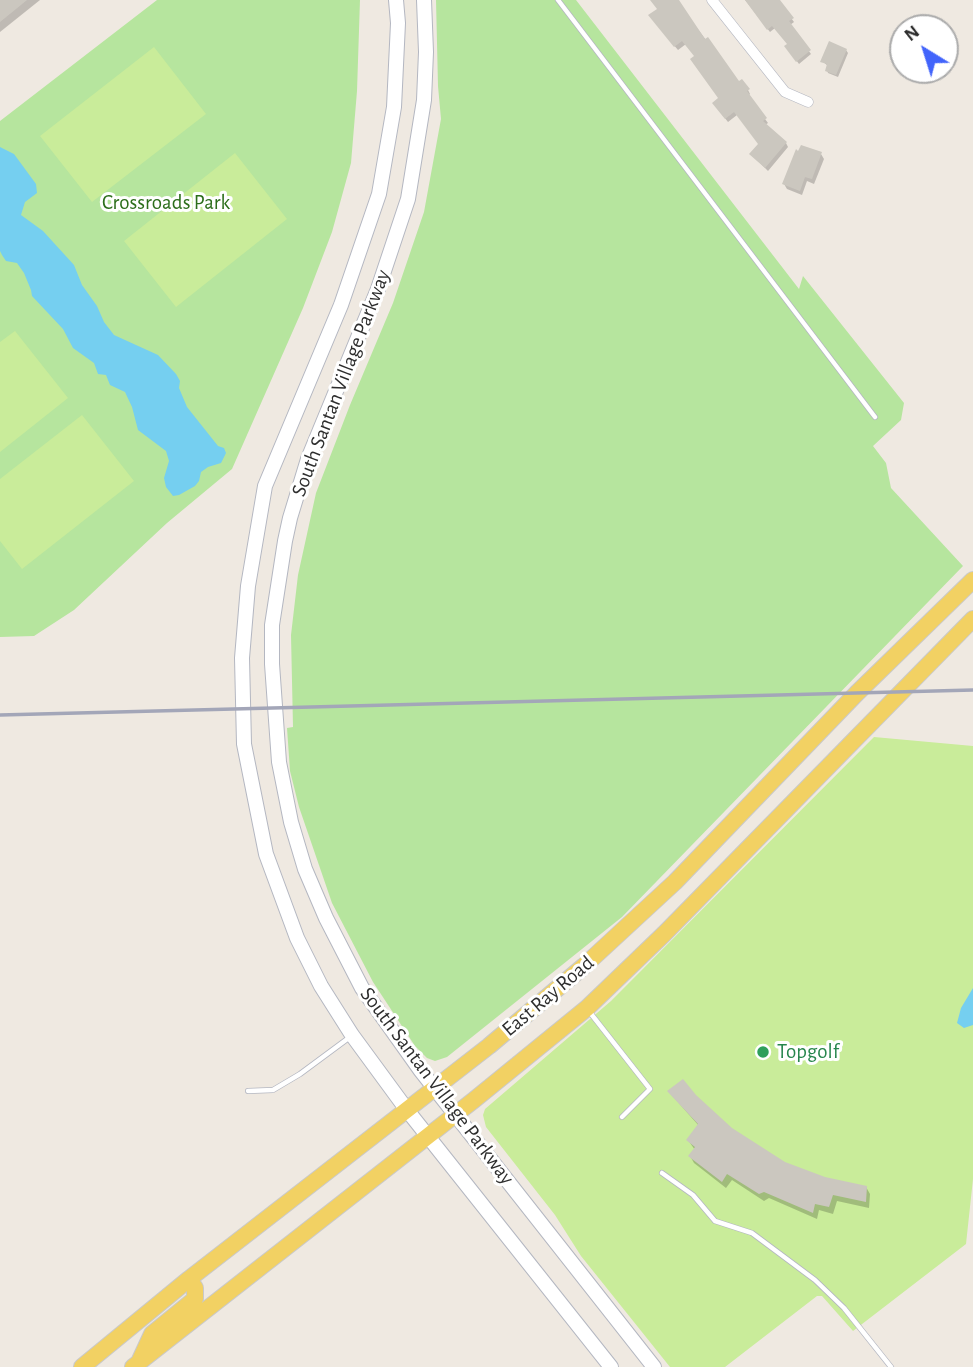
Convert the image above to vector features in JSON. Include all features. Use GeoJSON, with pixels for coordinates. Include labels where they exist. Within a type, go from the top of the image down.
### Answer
{"type":"FeatureCollection","features":[{"type":"Feature","properties":{"kind":"main road","name":"South Santan Village Parkway"},"geometry":{"type":"LineString","coordinates":[[396,0],[398,23],[394,107],[379,194],[341,305],[265,486],[248,586],[242,658],[244,744],[266,854],[298,938],[321,986],[352,1035],[407,1110],[611,1367]]}},
{"type":"Feature","properties":{"kind":"main road","name":"South Santan Village Parkway"},"geometry":{"type":"LineString","coordinates":[[424,0],[424,100],[408,199],[378,289],[324,416],[289,518],[272,625],[279,762],[291,822],[305,869],[335,938],[362,988],[400,1044],[654,1367]]}},
{"type":"Feature","properties":{"kind":"main road","name":"East Ray Road"},"geometry":{"type":"LineString","coordinates":[[82,1367],[584,966],[675,882],[857,693],[973,580]]}},
{"type":"Feature","properties":{"kind":"main road","name":"East Ray Road"},"geometry":{"type":"LineString","coordinates":[[138,1365],[587,1008],[674,925],[973,619]]}},
{"type":"Feature","properties":{"kind":"main road"},"geometry":{"type":"LineString","coordinates":[[138,1365],[152,1334],[195,1299],[195,1288],[189,1279]]}},
{"type":"Feature","properties":{"kind":"street"},"geometry":{"type":"LineString","coordinates":[[712,0],[785,92],[808,102]]}},
{"type":"Feature","properties":{"kind":"lane"},"geometry":{"type":"LineString","coordinates":[[558,0],[875,417]]}},
{"type":"Feature","properties":{"kind":"lane"},"geometry":{"type":"LineString","coordinates":[[587,1008],[650,1089],[622,1116]]}},
{"type":"Feature","properties":{"kind":"lane"},"geometry":{"type":"LineString","coordinates":[[248,1091],[273,1090],[300,1074],[352,1035]]}},
{"type":"Feature","properties":{"kind":"lane"},"geometry":{"type":"LineString","coordinates":[[662,1173],[693,1195],[715,1221],[752,1233],[806,1272],[844,1308],[891,1367]]}},
{"type":"Feature","properties":{"kind":"green space","name":"Crossroads Park"},"geometry":{"type":"Polygon","coordinates":[[[157,0],[360,0],[351,163],[332,232],[303,308],[232,469],[167,523],[74,610],[34,636],[0,637],[0,121],[157,0]]]}},
{"type":"Feature","properties":{"kind":"green space"},"geometry":{"type":"Polygon","coordinates":[[[436,0],[576,0],[799,289],[803,276],[904,403],[901,420],[873,446],[886,463],[891,488],[963,566],[622,917],[447,1057],[435,1061],[427,1058],[415,1046],[373,982],[332,903],[299,807],[290,771],[287,728],[293,727],[291,635],[298,575],[316,493],[393,303],[424,212],[441,119],[436,0]]]}},
{"type":"Feature","properties":{"kind":"green space"},"geometry":{"type":"Polygon","coordinates":[[[154,47],[206,114],[92,202],[40,136],[154,47]]]}},
{"type":"Feature","properties":{"kind":"green space"},"geometry":{"type":"Polygon","coordinates":[[[235,153],[287,219],[176,307],[124,241],[235,153]]]}},
{"type":"Feature","properties":{"kind":"green space"},"geometry":{"type":"Polygon","coordinates":[[[15,331],[68,398],[0,452],[0,342],[15,331]]]}},
{"type":"Feature","properties":{"kind":"green space"},"geometry":{"type":"Polygon","coordinates":[[[82,415],[134,481],[22,569],[0,541],[0,479],[82,415]]]}},
{"type":"Feature","properties":{"kind":"green space","name":"Topgolf"},"geometry":{"type":"Polygon","coordinates":[[[874,737],[973,746],[973,1179],[966,1244],[853,1331],[822,1296],[817,1296],[725,1367],[670,1367],[581,1256],[555,1215],[486,1127],[483,1115],[485,1109],[611,1001],[874,737]]]}},
{"type":"Feature","properties":{"kind":"water"},"geometry":{"type":"Polygon","coordinates":[[[0,147],[14,154],[36,184],[37,193],[25,202],[21,215],[43,231],[74,265],[82,285],[114,335],[158,355],[176,374],[187,407],[218,446],[224,448],[226,453],[221,463],[201,472],[195,486],[179,495],[173,496],[166,487],[164,478],[169,461],[166,451],[138,430],[125,392],[110,385],[106,375],[98,374],[94,363],[73,348],[63,329],[32,296],[24,273],[17,263],[6,261],[2,255],[0,147]]]}},
{"type":"Feature","properties":{"kind":"water"},"geometry":{"type":"Polygon","coordinates":[[[973,988],[973,1025],[964,1028],[957,1023],[961,1008],[973,988]]]}},
{"type":"Feature","properties":{"kind":"building"},"geometry":{"type":"Polygon","coordinates":[[[0,0],[27,0],[0,22],[0,0]]]}},
{"type":"Feature","properties":{"kind":"building"},"geometry":{"type":"Polygon","coordinates":[[[650,0],[679,0],[705,39],[708,37],[739,81],[742,79],[750,89],[747,91],[767,118],[763,121],[787,142],[765,168],[749,154],[758,144],[734,112],[725,119],[712,103],[718,98],[690,59],[694,56],[682,41],[674,47],[648,15],[657,9],[650,0]]]}},
{"type":"Feature","properties":{"kind":"building"},"geometry":{"type":"Polygon","coordinates":[[[745,0],[780,0],[794,18],[789,21],[811,50],[796,62],[784,46],[787,44],[772,26],[767,30],[745,0]]]}},
{"type":"Feature","properties":{"kind":"building"},"geometry":{"type":"Polygon","coordinates":[[[829,41],[847,49],[836,75],[825,71],[827,64],[820,62],[829,41]]]}},
{"type":"Feature","properties":{"kind":"building"},"geometry":{"type":"Polygon","coordinates":[[[801,145],[822,152],[812,179],[805,177],[800,191],[782,184],[796,149],[798,151],[801,145]]]}},
{"type":"Feature","properties":{"kind":"building"},"geometry":{"type":"Polygon","coordinates":[[[683,1079],[696,1095],[732,1128],[785,1162],[825,1177],[867,1186],[866,1202],[833,1195],[829,1207],[815,1204],[813,1213],[764,1192],[759,1194],[727,1174],[722,1182],[688,1156],[695,1147],[686,1140],[698,1124],[667,1091],[683,1079]]]}},
{"type":"Feature","properties":{"kind":"railway"},"geometry":{"type":"LineString","coordinates":[[0,715],[973,690]]}},
{"type":"Feature","properties":{"kind":"place","name":"Topgolf"},"geometry":{"type":"Point","coordinates":[763,1052]}}]}
